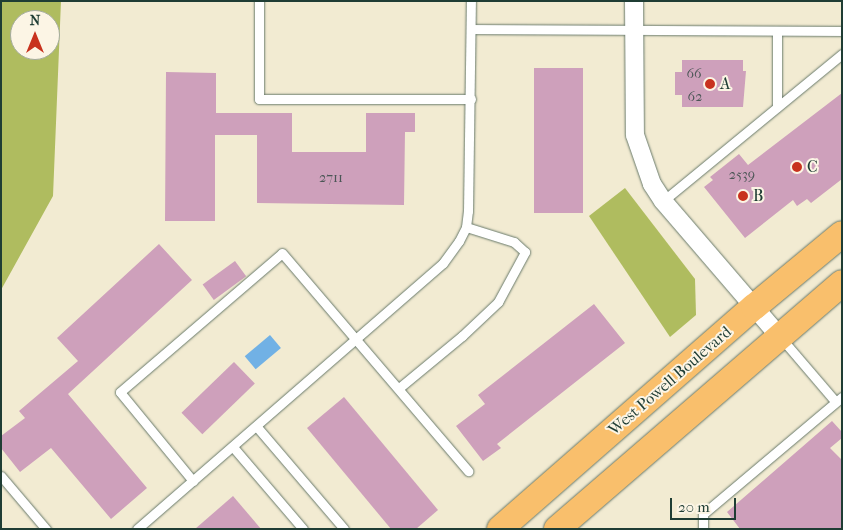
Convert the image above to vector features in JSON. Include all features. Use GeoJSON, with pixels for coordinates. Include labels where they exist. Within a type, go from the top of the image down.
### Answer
{"type":"FeatureCollection","features":[{"type":"Feature","properties":{"kind":"main road","name":"West Powell Boulevard"},"geometry":{"type":"LineString","coordinates":[[500,529],[754,307],[842,234]]}},
{"type":"Feature","properties":{"kind":"main road"},"geometry":{"type":"LineString","coordinates":[[556,529],[842,284]]}},
{"type":"Feature","properties":{"kind":"street"},"geometry":{"type":"LineString","coordinates":[[634,1],[635,135],[652,184],[663,200],[779,336]]}},
{"type":"Feature","properties":{"kind":"lane"},"geometry":{"type":"LineString","coordinates":[[259,1],[259,99],[471,99]]}},
{"type":"Feature","properties":{"kind":"lane"},"geometry":{"type":"LineString","coordinates":[[137,529],[257,427],[356,337],[443,263],[466,227],[471,99],[471,1]]}},
{"type":"Feature","properties":{"kind":"lane"},"geometry":{"type":"LineString","coordinates":[[471,29],[634,32],[842,31]]}},
{"type":"Feature","properties":{"kind":"lane"},"geometry":{"type":"LineString","coordinates":[[777,32],[777,107]]}},
{"type":"Feature","properties":{"kind":"lane"},"geometry":{"type":"LineString","coordinates":[[663,200],[842,54]]}},
{"type":"Feature","properties":{"kind":"lane"},"geometry":{"type":"LineString","coordinates":[[399,388],[462,336],[498,302],[525,252],[514,242],[466,227]]}},
{"type":"Feature","properties":{"kind":"lane"},"geometry":{"type":"LineString","coordinates":[[193,481],[120,392],[282,253],[356,337],[468,471]]}},
{"type":"Feature","properties":{"kind":"lane"},"geometry":{"type":"LineString","coordinates":[[703,529],[703,514],[838,399],[779,336]]}},
{"type":"Feature","properties":{"kind":"lane"},"geometry":{"type":"LineString","coordinates":[[257,427],[344,529]]}},
{"type":"Feature","properties":{"kind":"lane"},"geometry":{"type":"LineString","coordinates":[[233,447],[303,529]]}},
{"type":"Feature","properties":{"kind":"lane"},"geometry":{"type":"LineString","coordinates":[[1,476],[46,529]]}},
{"type":"Feature","properties":{"kind":"green space"},"geometry":{"type":"Polygon","coordinates":[[[1,1],[61,1],[60,25],[60,10],[10,10],[10,60],[59,60],[53,196],[1,290],[1,1]]]}},
{"type":"Feature","properties":{"kind":"green space"},"geometry":{"type":"Polygon","coordinates":[[[625,188],[695,279],[696,315],[670,337],[589,216],[625,188]]]}},
{"type":"Feature","properties":{"kind":"water"},"geometry":{"type":"Polygon","coordinates":[[[270,335],[281,348],[256,369],[245,356],[270,335]]]}},
{"type":"Feature","properties":{"kind":"building","name":"A"},"geometry":{"type":"Polygon","coordinates":[[[682,60],[743,60],[743,71],[746,71],[743,107],[682,107],[682,95],[675,95],[675,72],[682,72],[682,60]]]}},
{"type":"Feature","properties":{"kind":"building"},"geometry":{"type":"Polygon","coordinates":[[[534,68],[583,68],[583,213],[534,213],[534,68]]]}},
{"type":"Feature","properties":{"kind":"building"},"geometry":{"type":"Polygon","coordinates":[[[166,72],[216,73],[216,113],[292,113],[292,152],[366,152],[366,113],[415,113],[415,132],[405,132],[404,205],[257,203],[257,135],[215,135],[215,221],[165,221],[166,72]]]}},
{"type":"Feature","properties":{"kind":"building"},"geometry":{"type":"Polygon","coordinates":[[[842,93],[842,179],[811,203],[807,199],[797,206],[793,200],[745,238],[704,187],[713,180],[710,177],[739,154],[748,165],[842,93]]]}},
{"type":"Feature","properties":{"kind":"building"},"geometry":{"type":"Polygon","coordinates":[[[159,244],[192,280],[68,394],[147,488],[111,519],[51,448],[20,472],[1,448],[1,436],[25,418],[19,411],[78,361],[57,338],[159,244]]]}},
{"type":"Feature","properties":{"kind":"building"},"geometry":{"type":"Polygon","coordinates":[[[235,261],[246,276],[214,300],[203,285],[235,261]]]}},
{"type":"Feature","properties":{"kind":"building"},"geometry":{"type":"Polygon","coordinates":[[[594,304],[625,343],[497,444],[501,448],[483,461],[456,426],[485,404],[478,395],[594,304]]]}},
{"type":"Feature","properties":{"kind":"building"},"geometry":{"type":"Polygon","coordinates":[[[234,362],[255,384],[202,434],[181,413],[234,362]]]}},
{"type":"Feature","properties":{"kind":"building"},"geometry":{"type":"Polygon","coordinates":[[[344,397],[438,510],[416,529],[391,529],[307,428],[344,397]]]}},
{"type":"Feature","properties":{"kind":"building"},"geometry":{"type":"Polygon","coordinates":[[[832,421],[842,432],[842,438],[830,448],[842,460],[842,529],[740,529],[727,512],[832,421]]]}},
{"type":"Feature","properties":{"kind":"building"},"geometry":{"type":"Polygon","coordinates":[[[233,496],[261,529],[195,529],[233,496]]]}},
{"type":"Feature","properties":{"kind":"place","name":"A"},"geometry":{"type":"Point","coordinates":[710,84]}},
{"type":"Feature","properties":{"kind":"place","name":"C"},"geometry":{"type":"Point","coordinates":[797,167]}},
{"type":"Feature","properties":{"kind":"place","name":"B"},"geometry":{"type":"Point","coordinates":[743,196]}}]}
